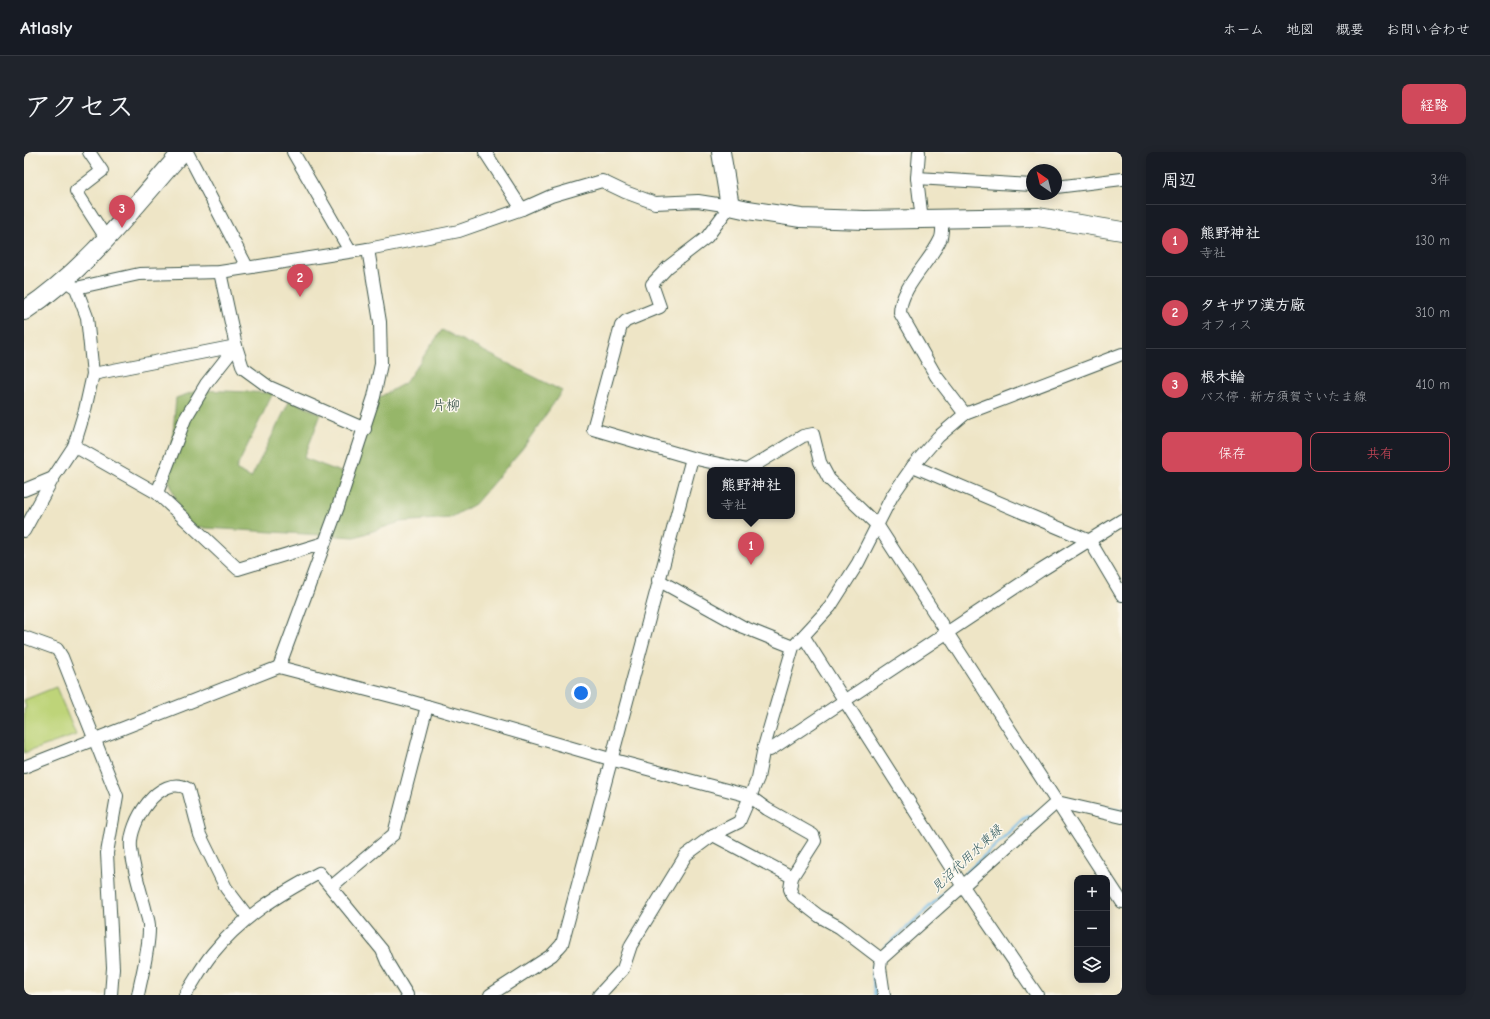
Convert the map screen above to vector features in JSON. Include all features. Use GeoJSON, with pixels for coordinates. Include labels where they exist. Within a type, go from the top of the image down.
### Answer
{"type":"FeatureCollection","features":[{"type":"Feature","properties":{"kind":"street"},"geometry":{"type":"LineString","coordinates":[[89,152],[102,171],[76,191],[106,238]]}},
{"type":"Feature","properties":{"kind":"street"},"geometry":{"type":"LineString","coordinates":[[71,284],[106,238],[182,152]]}},
{"type":"Feature","properties":{"kind":"street"},"geometry":{"type":"LineString","coordinates":[[187,152],[247,267]]}},
{"type":"Feature","properties":{"kind":"street"},"geometry":{"type":"LineString","coordinates":[[293,152],[350,251]]}},
{"type":"Feature","properties":{"kind":"street"},"geometry":{"type":"LineString","coordinates":[[485,152],[522,209]]}},
{"type":"Feature","properties":{"kind":"street"},"geometry":{"type":"LineString","coordinates":[[721,152],[730,206],[707,237],[668,267],[652,284],[660,307],[626,320],[622,326],[593,429],[692,458],[733,467]]}},
{"type":"Feature","properties":{"kind":"street"},"geometry":{"type":"LineString","coordinates":[[919,152],[917,178],[922,220]]}},
{"type":"Feature","properties":{"kind":"street"},"geometry":{"type":"LineString","coordinates":[[917,178],[1026,185]]}},
{"type":"Feature","properties":{"kind":"street"},"geometry":{"type":"LineString","coordinates":[[1062,186],[1122,179]]}},
{"type":"Feature","properties":{"kind":"street"},"geometry":{"type":"LineString","coordinates":[[24,311],[71,284],[139,274],[220,272],[368,249],[459,231],[522,209],[551,196],[602,181],[625,192],[656,203],[698,201],[802,218],[922,220],[1038,217],[1122,231]]}},
{"type":"Feature","properties":{"kind":"street"},"geometry":{"type":"LineString","coordinates":[[942,219],[941,239],[910,286],[900,305],[900,313],[936,376],[965,414]]}},
{"type":"Feature","properties":{"kind":"street"},"geometry":{"type":"LineString","coordinates":[[280,667],[338,507],[365,429],[374,397],[380,364],[380,322],[368,249]]}},
{"type":"Feature","properties":{"kind":"street"},"geometry":{"type":"LineString","coordinates":[[220,272],[236,346],[243,368],[269,387],[365,429]]}},
{"type":"Feature","properties":{"kind":"street"},"geometry":{"type":"LineString","coordinates":[[24,531],[53,478],[74,446],[85,410],[93,374],[87,317],[71,284]]}},
{"type":"Feature","properties":{"kind":"street"},"geometry":{"type":"LineString","coordinates":[[93,374],[236,346]]}},
{"type":"Feature","properties":{"kind":"street"},"geometry":{"type":"LineString","coordinates":[[157,493],[185,418],[206,384],[236,346]]}},
{"type":"Feature","properties":{"kind":"street"},"geometry":{"type":"LineString","coordinates":[[599,995],[623,969],[631,945],[686,855],[713,835],[738,822],[758,778],[764,747],[793,647],[804,637],[830,607],[858,563],[892,496],[913,466],[938,437],[965,414],[1122,354]]}},
{"type":"Feature","properties":{"kind":"street"},"geometry":{"type":"LineString","coordinates":[[752,467],[803,436],[813,434],[820,462],[829,480],[878,526],[1104,875]]}},
{"type":"Feature","properties":{"kind":"street"},"geometry":{"type":"LineString","coordinates":[[74,446],[157,493],[238,569],[324,543]]}},
{"type":"Feature","properties":{"kind":"street"},"geometry":{"type":"LineString","coordinates":[[492,994],[552,955],[562,944],[610,759],[692,458]]}},
{"type":"Feature","properties":{"kind":"street"},"geometry":{"type":"LineString","coordinates":[[913,466],[1090,541],[1122,595]]}},
{"type":"Feature","properties":{"kind":"street"},"geometry":{"type":"LineString","coordinates":[[24,490],[53,478]]}},
{"type":"Feature","properties":{"kind":"street"},"geometry":{"type":"LineString","coordinates":[[764,747],[770,750],[844,700],[948,634],[1040,571],[1122,520]]}},
{"type":"Feature","properties":{"kind":"street"},"geometry":{"type":"LineString","coordinates":[[658,580],[743,627],[793,647]]}},
{"type":"Feature","properties":{"kind":"street"},"geometry":{"type":"LineString","coordinates":[[24,637],[57,649],[62,657],[117,796],[107,853],[113,968],[111,995]]}},
{"type":"Feature","properties":{"kind":"street"},"geometry":{"type":"LineString","coordinates":[[804,637],[962,885],[1037,995]]}},
{"type":"Feature","properties":{"kind":"street"},"geometry":{"type":"LineString","coordinates":[[24,767],[280,667],[427,706],[610,759],[749,796],[767,809],[813,835],[815,841],[792,877],[790,889],[793,896],[819,916],[839,927],[881,959]]}},
{"type":"Feature","properties":{"kind":"street"},"geometry":{"type":"LineString","coordinates":[[331,887],[394,834],[427,706]]}},
{"type":"Feature","properties":{"kind":"street"},"geometry":{"type":"LineString","coordinates":[[138,995],[150,928],[131,848],[132,833],[141,812],[153,796],[169,786],[181,784],[188,789],[203,842],[226,888],[248,917]]}},
{"type":"Feature","properties":{"kind":"street"},"geometry":{"type":"LineString","coordinates":[[1057,802],[1122,817]]}},
{"type":"Feature","properties":{"kind":"street"},"geometry":{"type":"LineString","coordinates":[[884,995],[880,968],[881,959],[962,885],[1057,802]]}},
{"type":"Feature","properties":{"kind":"street"},"geometry":{"type":"LineString","coordinates":[[713,835],[792,877]]}},
{"type":"Feature","properties":{"kind":"street"},"geometry":{"type":"LineString","coordinates":[[184,995],[211,955],[248,917],[281,893],[319,872],[382,950],[387,962],[407,995]]}},
{"type":"Feature","properties":{"kind":"street"},"geometry":{"type":"LineString","coordinates":[[1110,884],[1122,902]]}},
{"type":"Feature","properties":{"kind":"green space"},"geometry":{"type":"Polygon","coordinates":[[[442,330],[562,391],[523,448],[475,504],[450,518],[400,522],[355,537],[190,527],[179,508],[169,480],[176,398],[199,390],[273,393],[236,469],[251,478],[290,400],[321,414],[304,458],[351,476],[376,399],[405,383],[442,330]]]}},
{"type":"Feature","properties":{"kind":"green space"},"geometry":{"type":"Polygon","coordinates":[[[56,687],[76,735],[24,753],[24,709],[26,708],[24,700],[56,687]]]}},
{"type":"Feature","properties":{"kind":"waterway","name":"見沼代用水東縁"},"geometry":{"type":"LineString","coordinates":[[1100,806],[1122,810]]}},
{"type":"Feature","properties":{"kind":"waterway","name":"見沼代用水東縁"},"geometry":{"type":"LineString","coordinates":[[961,878],[1023,819],[1037,813]]}},
{"type":"Feature","properties":{"kind":"waterway","name":"見沼代用水東縁"},"geometry":{"type":"LineString","coordinates":[[886,947],[957,881]]}},
{"type":"Feature","properties":{"kind":"waterway","name":"見沼代用水東縁"},"geometry":{"type":"LineString","coordinates":[[875,995],[872,966],[877,959]]}},
{"type":"Feature","properties":{"kind":"place","name":"根木輪"},"geometry":{"type":"Point","coordinates":[122,228]}},
{"type":"Feature","properties":{"kind":"place","name":"タキザワ漢方廠"},"geometry":{"type":"Point","coordinates":[300,297]}},
{"type":"Feature","properties":{"kind":"place","name":"熊野神社"},"geometry":{"type":"Point","coordinates":[751,565]}},
{"type":"Feature","properties":{"kind":"district","name":"片柳"},"geometry":{"type":"Point","coordinates":[446,405]}}]}
